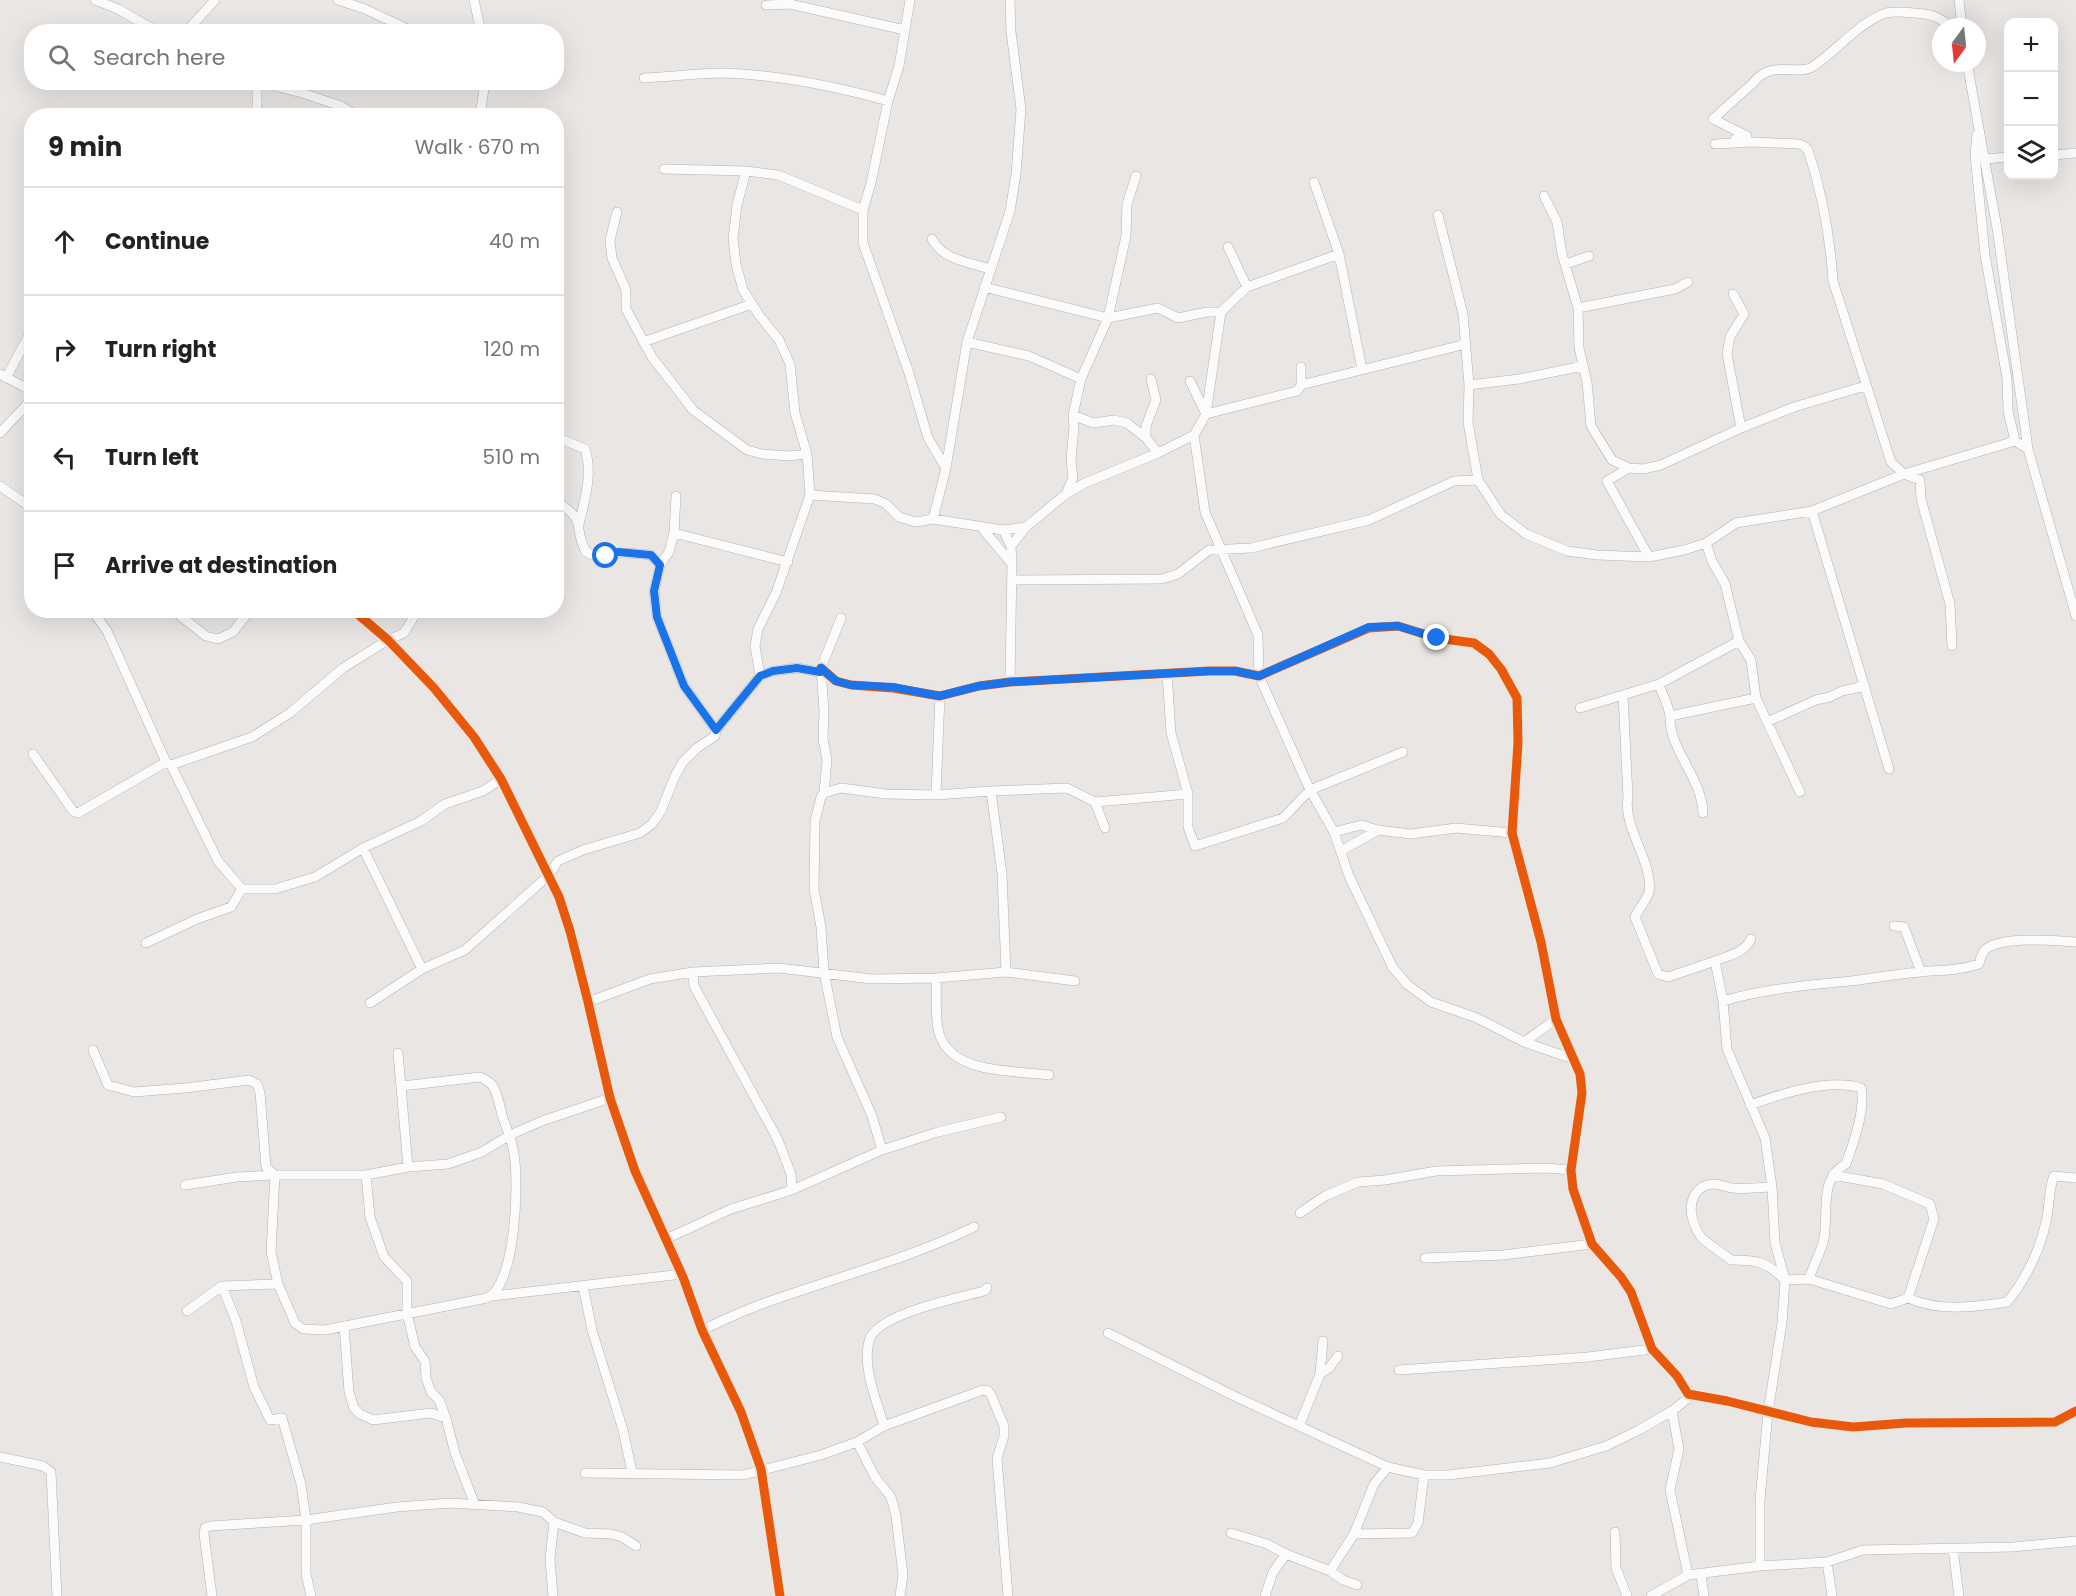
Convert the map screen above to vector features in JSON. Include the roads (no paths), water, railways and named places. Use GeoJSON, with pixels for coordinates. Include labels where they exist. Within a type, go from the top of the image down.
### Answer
{"type":"FeatureCollection","features":[{"type":"Feature","properties":{"kind":"street"},"geometry":{"type":"LineString","coordinates":[[95,0],[118,9],[144,24]]}},
{"type":"Feature","properties":{"kind":"street"},"geometry":{"type":"LineString","coordinates":[[193,24],[215,0]]}},
{"type":"Feature","properties":{"kind":"street"},"geometry":{"type":"LineString","coordinates":[[338,0],[365,9],[397,24]]}},
{"type":"Feature","properties":{"kind":"street"},"geometry":{"type":"LineString","coordinates":[[474,0],[478,24]]}},
{"type":"Feature","properties":{"kind":"street"},"geometry":{"type":"LineString","coordinates":[[910,0],[899,66],[888,100],[863,210],[863,243],[909,373],[928,438],[946,468]]}},
{"type":"Feature","properties":{"kind":"street"},"geometry":{"type":"LineString","coordinates":[[933,519],[946,468],[967,342],[1010,211],[1016,174],[1022,109],[1011,32],[1010,0]]}},
{"type":"Feature","properties":{"kind":"street"},"geometry":{"type":"LineString","coordinates":[[1959,0],[1961,18]]}},
{"type":"Feature","properties":{"kind":"street"},"geometry":{"type":"LineString","coordinates":[[766,5],[790,4],[905,30]]}},
{"type":"Feature","properties":{"kind":"street"},"geometry":{"type":"LineString","coordinates":[[1938,18],[1934,15],[1889,12],[1875,17],[1811,68],[1787,68],[1767,72],[1757,77],[1713,120],[1747,136],[1716,144],[1752,142],[1799,144],[1808,150],[1818,182],[1832,257],[1833,281],[1865,386],[1891,462],[1904,474],[1920,480],[1921,499],[1950,603],[1952,646]]}},
{"type":"Feature","properties":{"kind":"street"},"geometry":{"type":"LineString","coordinates":[[1968,72],[1997,228],[2028,449],[2076,616]]}},
{"type":"Feature","properties":{"kind":"street"},"geometry":{"type":"LineString","coordinates":[[644,78],[722,73],[779,77],[845,89],[888,100]]}},
{"type":"Feature","properties":{"kind":"street"},"geometry":{"type":"LineString","coordinates":[[257,108],[258,90]]}},
{"type":"Feature","properties":{"kind":"street"},"geometry":{"type":"LineString","coordinates":[[290,90],[344,108]]}},
{"type":"Feature","properties":{"kind":"street"},"geometry":{"type":"LineString","coordinates":[[481,108],[484,90]]}},
{"type":"Feature","properties":{"kind":"street"},"geometry":{"type":"LineString","coordinates":[[1978,129],[1975,156],[1985,255],[2007,378],[2008,411],[2015,441],[2028,449]]}},
{"type":"Feature","properties":{"kind":"street"},"geometry":{"type":"LineString","coordinates":[[2058,154],[2076,153]]}},
{"type":"Feature","properties":{"kind":"street"},"geometry":{"type":"LineString","coordinates":[[1985,159],[2004,157]]}},
{"type":"Feature","properties":{"kind":"street"},"geometry":{"type":"LineString","coordinates":[[664,169],[746,171],[778,176],[863,210]]}},
{"type":"Feature","properties":{"kind":"street"},"geometry":{"type":"LineString","coordinates":[[746,171],[737,205],[733,239],[736,264],[743,290],[779,340],[790,364],[795,413],[807,454],[810,495],[776,593],[758,628],[755,646],[760,676]]}},
{"type":"Feature","properties":{"kind":"street"},"geometry":{"type":"LineString","coordinates":[[1066,494],[1073,478],[1071,460],[1073,416],[1081,379],[1108,318],[1126,236],[1127,204],[1136,176]]}},
{"type":"Feature","properties":{"kind":"street"},"geometry":{"type":"LineString","coordinates":[[1314,182],[1339,254],[1362,369]]}},
{"type":"Feature","properties":{"kind":"street"},"geometry":{"type":"LineString","coordinates":[[1544,196],[1557,222],[1578,308],[1579,348],[1587,382],[1591,426],[1612,460],[1629,468],[1643,469],[1661,465],[1741,428],[1794,407],[1865,386]]}},
{"type":"Feature","properties":{"kind":"street"},"geometry":{"type":"LineString","coordinates":[[617,212],[610,240],[612,258],[626,290],[626,309],[652,357],[693,410],[747,450],[788,456],[807,454]]}},
{"type":"Feature","properties":{"kind":"street"},"geometry":{"type":"LineString","coordinates":[[1438,215],[1463,314],[1468,422],[1478,480],[1501,515],[1526,534],[1567,551],[1597,555],[1649,557],[1684,550],[1706,543],[1736,523],[1812,511],[1904,474],[2015,441]]}},
{"type":"Feature","properties":{"kind":"street"},"geometry":{"type":"LineString","coordinates":[[932,239],[937,249],[951,257],[990,269]]}},
{"type":"Feature","properties":{"kind":"street"},"geometry":{"type":"LineString","coordinates":[[1228,247],[1247,287]]}},
{"type":"Feature","properties":{"kind":"street"},"geometry":{"type":"LineString","coordinates":[[1011,546],[1026,527],[1066,494],[1085,483],[1158,453],[1194,435],[1206,414],[1221,312],[1247,287],[1339,254]]}},
{"type":"Feature","properties":{"kind":"street"},"geometry":{"type":"LineString","coordinates":[[1566,264],[1589,256]]}},
{"type":"Feature","properties":{"kind":"street"},"geometry":{"type":"LineString","coordinates":[[1578,308],[1675,289],[1688,282]]}},
{"type":"Feature","properties":{"kind":"street"},"geometry":{"type":"LineString","coordinates":[[984,287],[1108,318],[1158,309],[1178,318],[1207,312],[1221,312]]}},
{"type":"Feature","properties":{"kind":"street"},"geometry":{"type":"LineString","coordinates":[[1733,294],[1744,314],[1730,337],[1726,354],[1741,428]]}},
{"type":"Feature","properties":{"kind":"street"},"geometry":{"type":"LineString","coordinates":[[643,342],[752,304]]}},
{"type":"Feature","properties":{"kind":"street"},"geometry":{"type":"LineString","coordinates":[[967,342],[1029,356],[1081,379]]}},
{"type":"Feature","properties":{"kind":"street"},"geometry":{"type":"LineString","coordinates":[[24,343],[3,376],[24,387]]}},
{"type":"Feature","properties":{"kind":"street"},"geometry":{"type":"LineString","coordinates":[[1301,385],[1314,384],[1362,369],[1466,344]]}},
{"type":"Feature","properties":{"kind":"street"},"geometry":{"type":"LineString","coordinates":[[1468,385],[1519,379],[1583,366]]}},
{"type":"Feature","properties":{"kind":"street"},"geometry":{"type":"LineString","coordinates":[[1206,414],[1297,391],[1301,385],[1301,367]]}},
{"type":"Feature","properties":{"kind":"street"},"geometry":{"type":"LineString","coordinates":[[1146,438],[1146,426],[1156,400],[1151,379]]}},
{"type":"Feature","properties":{"kind":"street"},"geometry":{"type":"LineString","coordinates":[[1190,381],[1206,414]]}},
{"type":"Feature","properties":{"kind":"street"},"geometry":{"type":"LineString","coordinates":[[0,433],[24,408]]}},
{"type":"Feature","properties":{"kind":"street"},"geometry":{"type":"LineString","coordinates":[[1073,416],[1093,423],[1114,420],[1127,423],[1146,438],[1158,453]]}},
{"type":"Feature","properties":{"kind":"street"},"geometry":{"type":"LineString","coordinates":[[1194,435],[1205,512],[1258,635],[1259,676],[1310,790],[1334,832],[1349,876],[1393,968],[1408,985],[1431,1002],[1477,1018],[1524,1042],[1573,1059]]}},
{"type":"Feature","properties":{"kind":"street"},"geometry":{"type":"LineString","coordinates":[[564,440],[585,449],[588,459],[588,486],[579,524]]}},
{"type":"Feature","properties":{"kind":"street"},"geometry":{"type":"LineString","coordinates":[[1629,468],[1607,481],[1649,557]]}},
{"type":"Feature","properties":{"kind":"street"},"geometry":{"type":"LineString","coordinates":[[1073,478],[1085,483]]}},
{"type":"Feature","properties":{"kind":"street"},"geometry":{"type":"LineString","coordinates":[[1012,580],[1162,579],[1178,574],[1209,550],[1251,548],[1368,520],[1454,482],[1478,480]]}},
{"type":"Feature","properties":{"kind":"street"},"geometry":{"type":"LineString","coordinates":[[0,486],[24,502]]}},
{"type":"Feature","properties":{"kind":"street"},"geometry":{"type":"LineString","coordinates":[[810,495],[874,499],[886,504],[899,517],[916,522],[933,519],[1003,530],[1026,527]]}},
{"type":"Feature","properties":{"kind":"street"},"geometry":{"type":"LineString","coordinates":[[676,496],[674,533],[669,552],[660,565],[654,591],[661,628],[684,686],[716,730]]}},
{"type":"Feature","properties":{"kind":"street"},"geometry":{"type":"LineString","coordinates":[[564,506],[572,511],[579,524],[586,552],[596,556],[618,552],[651,555],[660,565]]}},
{"type":"Feature","properties":{"kind":"street"},"geometry":{"type":"LineString","coordinates":[[1812,511],[1888,770]]}},
{"type":"Feature","properties":{"kind":"street"},"geometry":{"type":"LineString","coordinates":[[982,528],[1012,564]]}},
{"type":"Feature","properties":{"kind":"street"},"geometry":{"type":"LineString","coordinates":[[1003,530],[1011,546],[1012,564],[1010,682]]}},
{"type":"Feature","properties":{"kind":"street"},"geometry":{"type":"LineString","coordinates":[[674,533],[788,562]]}},
{"type":"Feature","properties":{"kind":"street"},"geometry":{"type":"LineString","coordinates":[[1706,543],[1712,561],[1725,584],[1739,641],[1751,660],[1756,698],[1800,792]]}},
{"type":"Feature","properties":{"kind":"street"},"geometry":{"type":"LineString","coordinates":[[97,618],[106,631],[168,764],[218,861],[242,890]]}},
{"type":"Feature","properties":{"kind":"street"},"geometry":{"type":"LineString","coordinates":[[183,618],[206,636],[218,639],[233,632],[243,618]]}},
{"type":"Feature","properties":{"kind":"street"},"geometry":{"type":"LineString","coordinates":[[362,618],[388,640],[434,688],[467,729],[501,779],[549,875],[570,931],[610,1098],[635,1171],[682,1274],[702,1330],[741,1412],[761,1469],[780,1596]]}},
{"type":"Feature","properties":{"kind":"street"},"geometry":{"type":"LineString","coordinates":[[33,754],[73,811],[78,813],[168,764],[252,737],[290,713],[343,668],[388,640],[404,633],[413,618]]}},
{"type":"Feature","properties":{"kind":"street"},"geometry":{"type":"LineString","coordinates":[[370,1003],[422,969],[465,950],[549,875],[558,861],[583,850],[640,833],[652,824],[661,812],[683,762],[697,748],[715,736],[716,730],[760,676],[773,671],[797,668],[820,672],[841,618]]}},
{"type":"Feature","properties":{"kind":"street"},"geometry":{"type":"LineString","coordinates":[[821,668],[836,681],[851,685],[893,687],[939,696],[979,686],[1010,682],[1235,671],[1259,676],[1369,627],[1398,626],[1437,638],[1474,643],[1489,654],[1501,669],[1517,698],[1518,743],[1512,833],[1541,942],[1556,1019],[1580,1074],[1582,1093],[1571,1170],[1573,1190],[1592,1244],[1631,1292],[1652,1349],[1677,1376],[1688,1394],[1727,1401],[1811,1422],[1853,1427],[1906,1423],[2055,1422],[2076,1411]]}},
{"type":"Feature","properties":{"kind":"street"},"geometry":{"type":"LineString","coordinates":[[1580,708],[1659,684],[1739,641]]}},
{"type":"Feature","properties":{"kind":"street"},"geometry":{"type":"LineString","coordinates":[[821,668],[823,739],[827,760],[824,793],[815,821],[814,889],[824,972],[837,1037],[872,1116],[882,1150]]}},
{"type":"Feature","properties":{"kind":"street"},"geometry":{"type":"LineString","coordinates":[[1167,673],[1171,733],[1188,794],[1188,827],[1195,846],[1282,818],[1310,790],[1403,752]]}},
{"type":"Feature","properties":{"kind":"street"},"geometry":{"type":"LineString","coordinates":[[1659,684],[1670,716],[1669,721],[1675,742],[1703,801],[1703,813]]}},
{"type":"Feature","properties":{"kind":"street"},"geometry":{"type":"LineString","coordinates":[[1767,722],[1816,700],[1830,698],[1842,691],[1865,686]]}},
{"type":"Feature","properties":{"kind":"street"},"geometry":{"type":"LineString","coordinates":[[1623,695],[1628,797],[1626,807],[1644,858],[1649,890],[1647,899],[1640,905],[1635,917],[1658,974],[1668,976],[1739,952],[1747,947],[1751,939]]}},
{"type":"Feature","properties":{"kind":"street"},"geometry":{"type":"LineString","coordinates":[[936,795],[939,696]]}},
{"type":"Feature","properties":{"kind":"street"},"geometry":{"type":"LineString","coordinates":[[1670,716],[1756,698]]}},
{"type":"Feature","properties":{"kind":"street"},"geometry":{"type":"LineString","coordinates":[[242,890],[275,889],[315,877],[363,848],[421,821],[445,804],[483,791],[501,779]]}},
{"type":"Feature","properties":{"kind":"street"},"geometry":{"type":"LineString","coordinates":[[824,793],[841,788],[886,794],[936,795],[991,790],[1067,788],[1095,802],[1188,794]]}},
{"type":"Feature","properties":{"kind":"street"},"geometry":{"type":"LineString","coordinates":[[991,790],[1002,874],[1006,972]]}},
{"type":"Feature","properties":{"kind":"street"},"geometry":{"type":"LineString","coordinates":[[1095,802],[1105,828]]}},
{"type":"Feature","properties":{"kind":"street"},"geometry":{"type":"LineString","coordinates":[[1334,832],[1361,825],[1377,830],[1411,834],[1456,828],[1512,833]]}},
{"type":"Feature","properties":{"kind":"street"},"geometry":{"type":"LineString","coordinates":[[1341,851],[1377,830]]}},
{"type":"Feature","properties":{"kind":"street"},"geometry":{"type":"LineString","coordinates":[[363,848],[422,969]]}},
{"type":"Feature","properties":{"kind":"street"},"geometry":{"type":"LineString","coordinates":[[146,943],[197,919],[231,907],[242,890]]}},
{"type":"Feature","properties":{"kind":"street"},"geometry":{"type":"LineString","coordinates":[[1894,926],[1904,927],[1922,972]]}},
{"type":"Feature","properties":{"kind":"street"},"geometry":{"type":"LineString","coordinates":[[1723,1001],[1753,992],[1922,972],[1960,970],[1979,964],[1984,951],[1994,944],[2014,941],[2076,942]]}},
{"type":"Feature","properties":{"kind":"street"},"geometry":{"type":"LineString","coordinates":[[1715,960],[1723,1001],[1726,1049],[1765,1138],[1772,1186],[1775,1243],[1785,1280],[1782,1323],[1768,1412],[1760,1500],[1760,1566]]}},
{"type":"Feature","properties":{"kind":"street"},"geometry":{"type":"LineString","coordinates":[[588,1002],[650,979],[693,972],[778,968],[872,979],[936,978],[1006,972],[1075,981]]}},
{"type":"Feature","properties":{"kind":"street"},"geometry":{"type":"LineString","coordinates":[[693,972],[694,986],[778,1140],[791,1174],[792,1190]]}},
{"type":"Feature","properties":{"kind":"street"},"geometry":{"type":"LineString","coordinates":[[936,978],[938,1029],[943,1043],[954,1056],[973,1066],[1049,1075]]}},
{"type":"Feature","properties":{"kind":"street"},"geometry":{"type":"LineString","coordinates":[[1524,1042],[1556,1019]]}},
{"type":"Feature","properties":{"kind":"street"},"geometry":{"type":"LineString","coordinates":[[93,1050],[108,1085],[134,1092],[249,1080],[257,1084],[260,1093],[266,1167],[274,1175],[271,1252],[278,1284],[295,1323],[303,1329],[325,1330],[493,1296],[682,1274]]}},
{"type":"Feature","properties":{"kind":"street"},"geometry":{"type":"LineString","coordinates":[[398,1053],[408,1167]]}},
{"type":"Feature","properties":{"kind":"street"},"geometry":{"type":"LineString","coordinates":[[402,1086],[480,1077],[495,1089],[515,1156],[514,1236],[504,1277],[493,1296]]}},
{"type":"Feature","properties":{"kind":"street"},"geometry":{"type":"LineString","coordinates":[[1750,1105],[1782,1094],[1815,1087],[1851,1084],[1861,1088],[1863,1096],[1861,1112],[1846,1164],[1838,1168],[1833,1175],[1826,1195],[1824,1242],[1809,1279]]}},
{"type":"Feature","properties":{"kind":"street"},"geometry":{"type":"LineString","coordinates":[[185,1185],[237,1177],[366,1175],[408,1167],[448,1164],[482,1152],[510,1135],[542,1121],[610,1098]]}},
{"type":"Feature","properties":{"kind":"street"},"geometry":{"type":"LineString","coordinates":[[666,1239],[731,1209],[792,1190],[882,1150],[938,1132],[1001,1117]]}},
{"type":"Feature","properties":{"kind":"street"},"geometry":{"type":"LineString","coordinates":[[1300,1213],[1325,1196],[1358,1182],[1436,1171],[1546,1168],[1571,1170]]}},
{"type":"Feature","properties":{"kind":"street"},"geometry":{"type":"LineString","coordinates":[[366,1175],[370,1217],[384,1257],[406,1281],[407,1313],[415,1347],[425,1361],[426,1378],[446,1418],[455,1453],[475,1505]]}},
{"type":"Feature","properties":{"kind":"street"},"geometry":{"type":"LineString","coordinates":[[1833,1175],[1883,1184],[1930,1204],[1934,1219],[1908,1298]]}},
{"type":"Feature","properties":{"kind":"street"},"geometry":{"type":"LineString","coordinates":[[1772,1186],[1735,1188],[1712,1184],[1696,1191],[1691,1201],[1691,1212],[1702,1239],[1731,1260],[1750,1260],[1770,1265],[1785,1280],[1809,1279],[1891,1304],[1908,1298],[1919,1303],[1956,1308],[2007,1302],[2019,1288],[2038,1245],[2046,1222],[2050,1187],[2054,1176],[2076,1178]]}},
{"type":"Feature","properties":{"kind":"street"},"geometry":{"type":"LineString","coordinates":[[702,1330],[759,1305],[900,1258],[974,1227]]}},
{"type":"Feature","properties":{"kind":"street"},"geometry":{"type":"LineString","coordinates":[[1425,1258],[1503,1255],[1592,1244]]}},
{"type":"Feature","properties":{"kind":"street"},"geometry":{"type":"LineString","coordinates":[[187,1311],[222,1286],[278,1284]]}},
{"type":"Feature","properties":{"kind":"street"},"geometry":{"type":"LineString","coordinates":[[222,1286],[236,1321],[254,1387],[270,1420],[282,1418],[299,1475],[306,1520],[306,1574],[311,1596]]}},
{"type":"Feature","properties":{"kind":"street"},"geometry":{"type":"LineString","coordinates":[[583,1286],[592,1330],[623,1430],[632,1472]]}},
{"type":"Feature","properties":{"kind":"street"},"geometry":{"type":"LineString","coordinates":[[884,1426],[869,1373],[868,1342],[871,1335],[886,1322],[905,1313],[984,1291],[987,1288]]}},
{"type":"Feature","properties":{"kind":"street"},"geometry":{"type":"LineString","coordinates":[[344,1326],[349,1392],[354,1408],[360,1414],[373,1420],[431,1413],[446,1418]]}},
{"type":"Feature","properties":{"kind":"street"},"geometry":{"type":"LineString","coordinates":[[1108,1333],[1234,1396],[1388,1467],[1424,1475],[1448,1475],[1551,1463],[1606,1446],[1672,1411],[1687,1399],[1688,1394]]}},
{"type":"Feature","properties":{"kind":"street"},"geometry":{"type":"LineString","coordinates":[[1299,1426],[1320,1374],[1323,1341]]}},
{"type":"Feature","properties":{"kind":"street"},"geometry":{"type":"LineString","coordinates":[[1399,1370],[1588,1357],[1652,1349]]}},
{"type":"Feature","properties":{"kind":"street"},"geometry":{"type":"LineString","coordinates":[[1320,1374],[1329,1368],[1338,1356]]}},
{"type":"Feature","properties":{"kind":"street"},"geometry":{"type":"LineString","coordinates":[[585,1473],[743,1475],[821,1455],[857,1442],[884,1426],[983,1390],[988,1391],[1004,1426],[1004,1436],[997,1458],[1008,1596]]}},
{"type":"Feature","properties":{"kind":"street"},"geometry":{"type":"LineString","coordinates":[[1672,1411],[1679,1449],[1670,1490],[1688,1575]]}},
{"type":"Feature","properties":{"kind":"street"},"geometry":{"type":"LineString","coordinates":[[857,1442],[875,1477],[891,1497],[896,1516],[903,1575],[900,1596]]}},
{"type":"Feature","properties":{"kind":"street"},"geometry":{"type":"LineString","coordinates":[[0,1458],[43,1466],[51,1472],[57,1596]]}},
{"type":"Feature","properties":{"kind":"street"},"geometry":{"type":"LineString","coordinates":[[1330,1570],[1354,1534],[1374,1484],[1388,1467]]}},
{"type":"Feature","properties":{"kind":"street"},"geometry":{"type":"LineString","coordinates":[[1354,1534],[1412,1533],[1418,1523],[1424,1475]]}},
{"type":"Feature","properties":{"kind":"street"},"geometry":{"type":"LineString","coordinates":[[212,1596],[204,1534],[206,1528],[306,1520],[397,1507],[450,1503],[518,1507],[543,1512],[554,1522],[585,1533],[611,1534],[622,1537],[636,1546]]}},
{"type":"Feature","properties":{"kind":"street"},"geometry":{"type":"LineString","coordinates":[[553,1596],[550,1559],[554,1522]]}},
{"type":"Feature","properties":{"kind":"street"},"geometry":{"type":"LineString","coordinates":[[1615,1532],[1616,1568],[1627,1596]]}},
{"type":"Feature","properties":{"kind":"street"},"geometry":{"type":"LineString","coordinates":[[1231,1533],[1267,1544],[1286,1554],[1330,1570],[1343,1580],[1357,1585]]}},
{"type":"Feature","properties":{"kind":"street"},"geometry":{"type":"LineString","coordinates":[[1651,1596],[1688,1575],[1760,1566],[1827,1562],[1863,1550],[2013,1547],[2076,1541]]}},
{"type":"Feature","properties":{"kind":"street"},"geometry":{"type":"LineString","coordinates":[[1953,1549],[1959,1596]]}},
{"type":"Feature","properties":{"kind":"street"},"geometry":{"type":"LineString","coordinates":[[1265,1596],[1273,1572],[1286,1554]]}},
{"type":"Feature","properties":{"kind":"street"},"geometry":{"type":"LineString","coordinates":[[1827,1562],[1832,1596]]}},
{"type":"Feature","properties":{"kind":"street"},"geometry":{"type":"LineString","coordinates":[[1701,1575],[1704,1596]]}}]}
